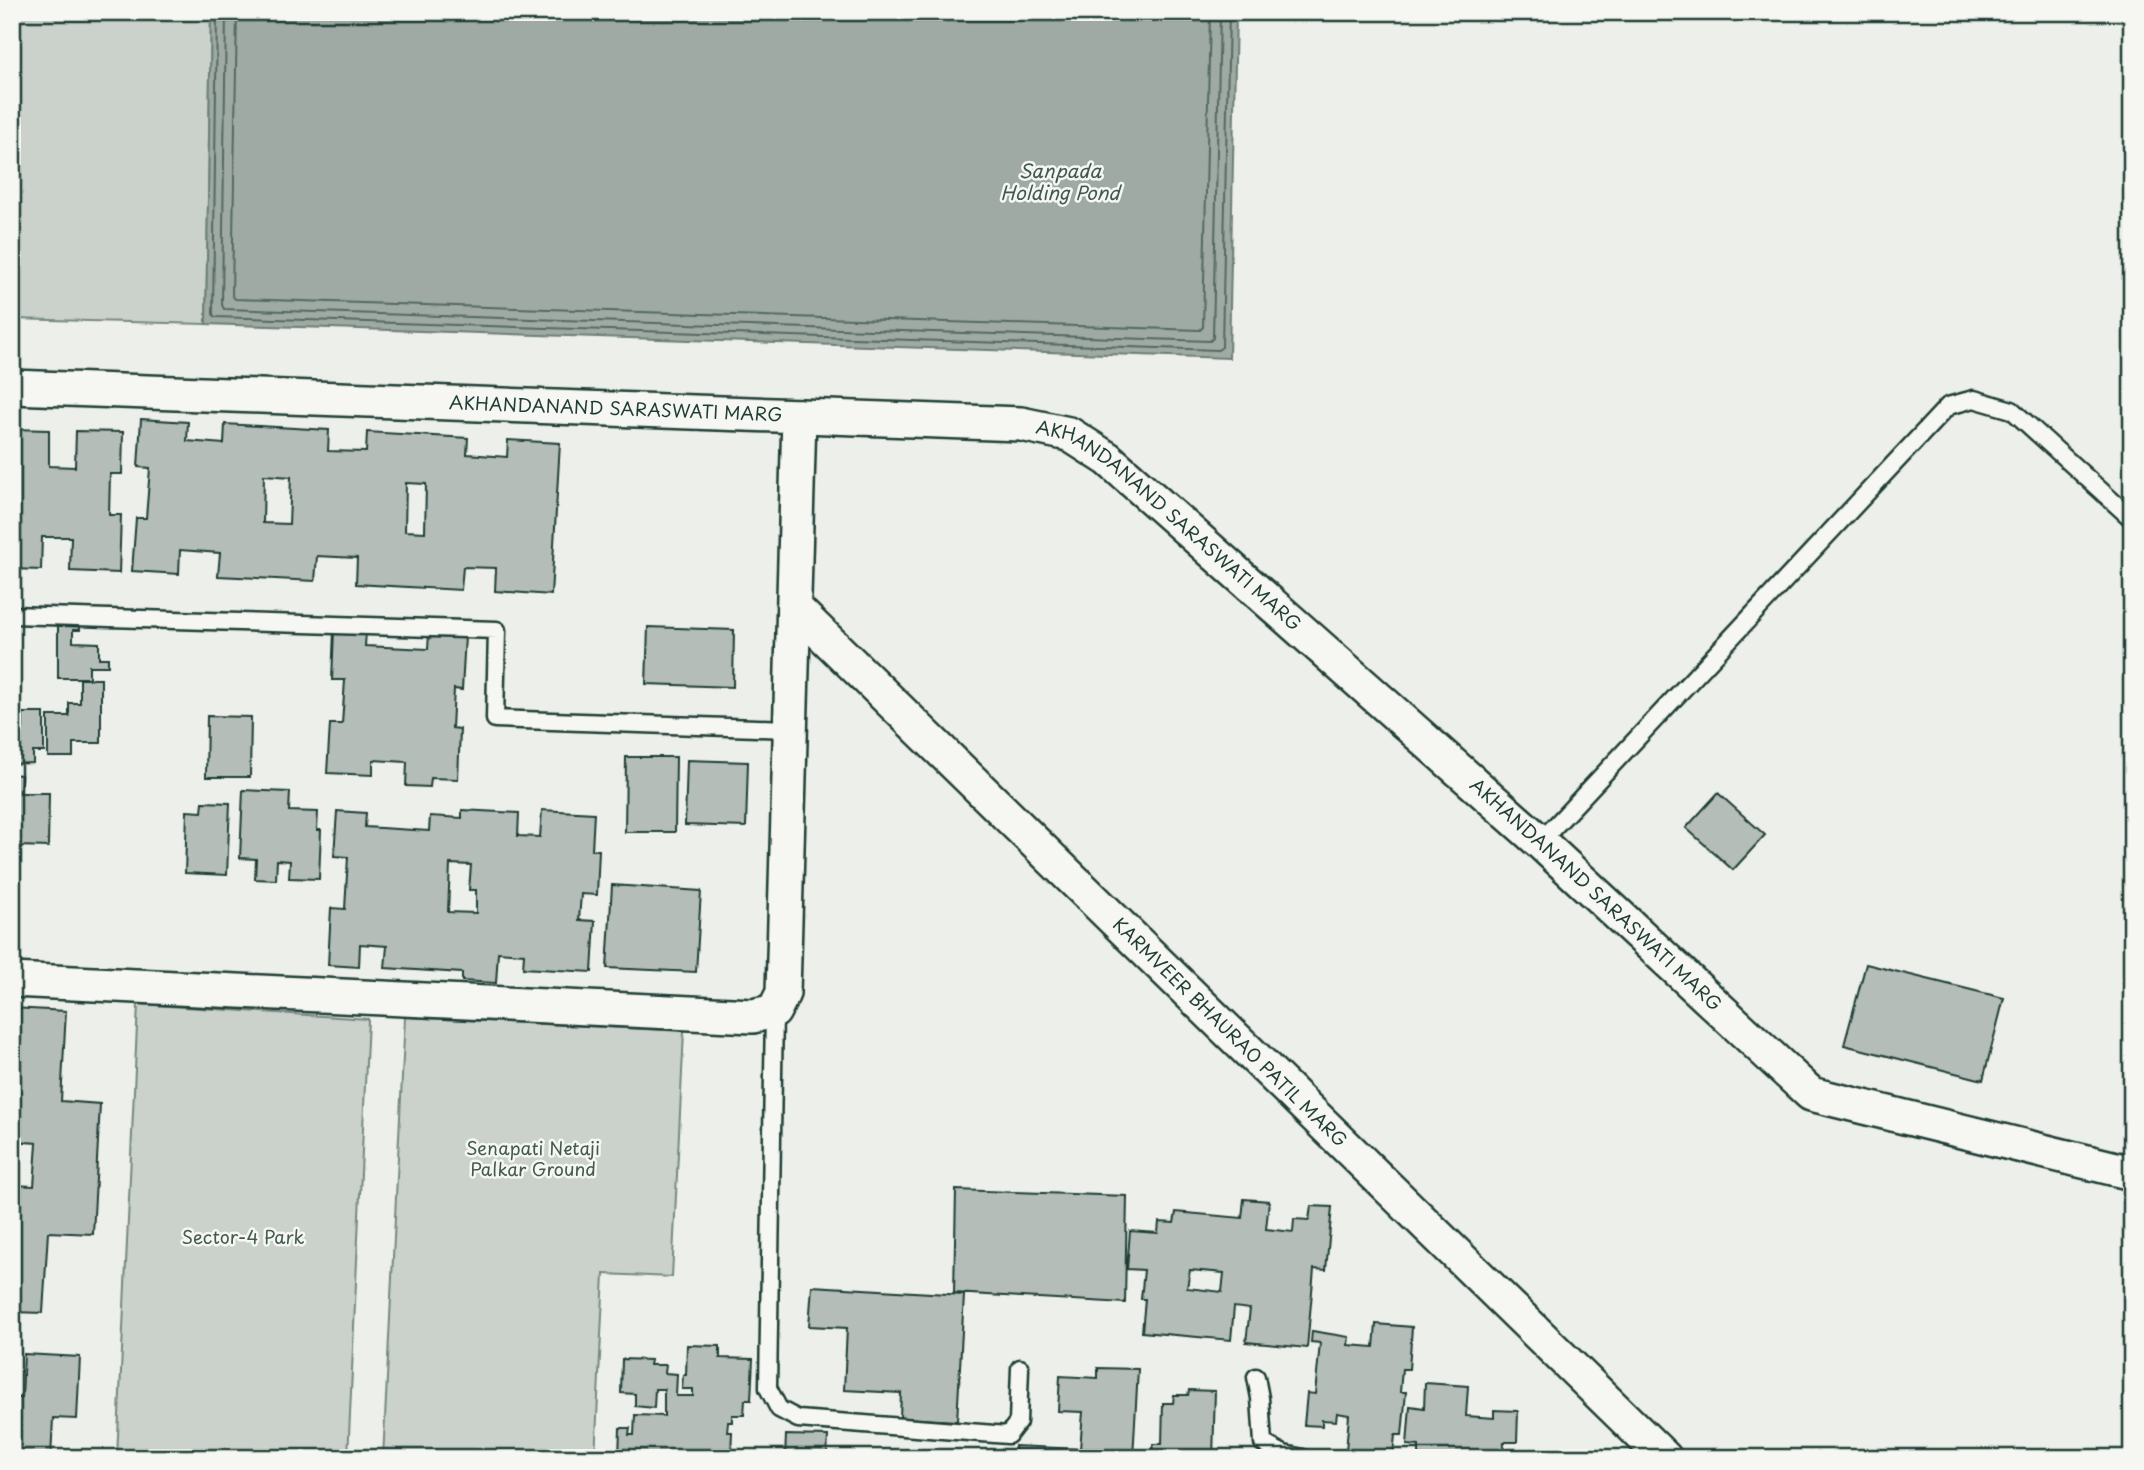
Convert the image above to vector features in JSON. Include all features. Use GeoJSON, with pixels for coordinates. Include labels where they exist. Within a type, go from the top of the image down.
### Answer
{"type":"FeatureCollection","features":[{"type":"Feature","properties":{"kind":"street","name":"AKHANDANAND SARASWATI MARG"},"geometry":{"type":"LineString","coordinates":[[12,387],[1021,424],[1069,434],[1108,460],[1540,842],[1811,1094],[2132,1173]]}},
{"type":"Feature","properties":{"kind":"street"},"geometry":{"type":"LineString","coordinates":[[12,980],[753,1016],[774,1011],[783,993],[799,416]]}},
{"type":"Feature","properties":{"kind":"street","name":"KARMVEER BHAURAO PATIL MARG"},"geometry":{"type":"LineString","coordinates":[[794,607],[1665,1458]]}},
{"type":"Feature","properties":{"kind":"lane"},"geometry":{"type":"LineString","coordinates":[[1540,842],[1948,407],[1974,399],[2012,410],[2132,519]]}},
{"type":"Feature","properties":{"kind":"lane"},"geometry":{"type":"LineString","coordinates":[[12,615],[497,630],[495,719],[790,729]]}},
{"type":"Feature","properties":{"kind":"lane"},"geometry":{"type":"LineString","coordinates":[[774,1011],[768,1388],[779,1409],[798,1419],[1008,1435],[1018,1422],[1020,1368]]}},
{"type":"Feature","properties":{"kind":"lane"},"geometry":{"type":"LineString","coordinates":[[1256,1377],[1263,1443],[1284,1454],[1303,1458]]}},
{"type":"Feature","properties":{"kind":"green space"},"geometry":{"type":"Polygon","coordinates":[[[12,12],[211,12],[206,324],[12,319],[12,12]]]}},
{"type":"Feature","properties":{"kind":"green space","name":"Sector-4 Park"},"geometry":{"type":"Polygon","coordinates":[[[138,1004],[368,1019],[348,1458],[117,1458],[138,1004]]]}},
{"type":"Feature","properties":{"kind":"green space","name":"Senapati Netaji Palkar Ground"},"geometry":{"type":"Polygon","coordinates":[[[405,1017],[684,1031],[672,1277],[604,1274],[595,1458],[383,1458],[405,1017]]]}},
{"type":"Feature","properties":{"kind":"water","name":"Sanpada Holding Pond"},"geometry":{"type":"Polygon","coordinates":[[[211,12],[1236,12],[1229,358],[206,324],[211,12]]]}},
{"type":"Feature","properties":{"kind":"building"},"geometry":{"type":"Polygon","coordinates":[[[141,419],[188,422],[187,441],[224,444],[225,424],[329,430],[328,451],[366,452],[367,432],[468,438],[467,454],[507,457],[508,440],[560,443],[551,595],[495,591],[496,568],[463,567],[461,590],[356,584],[357,558],[317,556],[315,581],[218,576],[220,553],[180,550],[179,574],[132,571],[136,518],[146,518],[150,468],[138,467],[141,419]],[[264,475],[263,523],[289,524],[291,477],[264,475]],[[406,483],[405,531],[425,532],[426,484],[406,483]]]}},
{"type":"Feature","properties":{"kind":"building"},"geometry":{"type":"Polygon","coordinates":[[[12,429],[49,430],[49,466],[75,467],[76,431],[123,432],[122,474],[110,474],[109,515],[121,515],[119,573],[70,571],[71,537],[42,537],[41,570],[12,569],[12,429]]]}},
{"type":"Feature","properties":{"kind":"building"},"geometry":{"type":"Polygon","coordinates":[[[58,622],[80,622],[80,630],[73,630],[73,642],[99,643],[99,658],[108,658],[108,666],[89,666],[89,678],[58,678],[58,622]]]}},
{"type":"Feature","properties":{"kind":"building"},"geometry":{"type":"Polygon","coordinates":[[[648,627],[734,630],[733,687],[646,684],[648,627]]]}},
{"type":"Feature","properties":{"kind":"building"},"geometry":{"type":"Polygon","coordinates":[[[334,630],[366,631],[365,646],[428,649],[429,634],[465,636],[462,690],[454,689],[452,728],[460,729],[458,779],[431,778],[430,787],[406,786],[407,762],[373,760],[373,775],[327,773],[330,724],[342,724],[345,680],[332,680],[334,630]]]}},
{"type":"Feature","properties":{"kind":"building"},"geometry":{"type":"Polygon","coordinates":[[[80,679],[101,679],[101,743],[73,743],[73,757],[48,757],[48,716],[69,716],[69,703],[80,703],[80,679]]]}},
{"type":"Feature","properties":{"kind":"building"},"geometry":{"type":"Polygon","coordinates":[[[23,713],[44,713],[44,752],[33,752],[33,763],[12,764],[12,729],[23,729],[23,713]]]}},
{"type":"Feature","properties":{"kind":"building"},"geometry":{"type":"Polygon","coordinates":[[[207,716],[251,717],[250,777],[206,777],[207,716]]]}},
{"type":"Feature","properties":{"kind":"building"},"geometry":{"type":"Polygon","coordinates":[[[626,757],[676,757],[675,832],[625,832],[626,757]]]}},
{"type":"Feature","properties":{"kind":"building"},"geometry":{"type":"Polygon","coordinates":[[[687,760],[748,762],[746,827],[685,825],[687,760]]]}},
{"type":"Feature","properties":{"kind":"building"},"geometry":{"type":"Polygon","coordinates":[[[12,774],[21,775],[20,793],[49,793],[48,847],[18,846],[18,836],[12,836],[12,774]]]}},
{"type":"Feature","properties":{"kind":"building"},"geometry":{"type":"Polygon","coordinates":[[[243,790],[290,792],[289,811],[318,812],[317,830],[321,830],[319,879],[289,878],[290,861],[277,860],[276,880],[255,879],[256,859],[240,858],[243,790]]]}},
{"type":"Feature","properties":{"kind":"building"},"geometry":{"type":"Polygon","coordinates":[[[1718,793],[1765,835],[1733,870],[1686,828],[1718,793]]]}},
{"type":"Feature","properties":{"kind":"building"},"geometry":{"type":"Polygon","coordinates":[[[203,802],[230,803],[227,875],[185,873],[187,811],[202,812],[203,802]]]}},
{"type":"Feature","properties":{"kind":"building"},"geometry":{"type":"Polygon","coordinates":[[[462,810],[519,813],[518,836],[540,837],[542,810],[594,813],[592,850],[599,850],[597,895],[581,894],[579,920],[595,921],[592,972],[523,968],[524,954],[498,952],[496,983],[462,981],[462,973],[385,968],[387,946],[360,944],[359,967],[328,965],[331,908],[345,909],[348,857],[334,856],[337,811],[366,813],[365,827],[429,831],[430,816],[462,818],[462,810]],[[450,864],[448,912],[476,913],[476,890],[469,890],[471,865],[450,864]]]}},
{"type":"Feature","properties":{"kind":"building"},"geometry":{"type":"Polygon","coordinates":[[[612,885],[701,891],[696,972],[607,968],[612,885]]]}},
{"type":"Feature","properties":{"kind":"building"},"geometry":{"type":"Polygon","coordinates":[[[1866,964],[2004,998],[1983,1080],[1844,1045],[1866,964]]]}},
{"type":"Feature","properties":{"kind":"building"},"geometry":{"type":"Polygon","coordinates":[[[12,1008],[66,1011],[61,1101],[100,1104],[93,1234],[48,1232],[43,1313],[12,1312],[12,1185],[34,1186],[37,1143],[12,1141],[12,1008]]]}},
{"type":"Feature","properties":{"kind":"building"},"geometry":{"type":"Polygon","coordinates":[[[956,1190],[1127,1196],[1125,1303],[954,1293],[956,1190]]]}},
{"type":"Feature","properties":{"kind":"building"},"geometry":{"type":"Polygon","coordinates":[[[1244,1199],[1269,1201],[1266,1229],[1293,1232],[1294,1219],[1309,1220],[1311,1206],[1332,1207],[1326,1270],[1314,1269],[1307,1348],[1246,1342],[1250,1309],[1234,1307],[1231,1340],[1142,1332],[1144,1270],[1127,1269],[1130,1231],[1158,1233],[1159,1222],[1174,1223],[1176,1212],[1242,1218],[1244,1199]],[[1190,1270],[1187,1288],[1222,1292],[1224,1273],[1190,1270]]]}},
{"type":"Feature","properties":{"kind":"building"},"geometry":{"type":"Polygon","coordinates":[[[812,1286],[964,1295],[957,1421],[900,1418],[901,1393],[844,1390],[847,1328],[809,1326],[812,1286]]]}},
{"type":"Feature","properties":{"kind":"building"},"geometry":{"type":"Polygon","coordinates":[[[1376,1324],[1412,1327],[1409,1369],[1402,1369],[1400,1392],[1406,1392],[1402,1435],[1395,1435],[1393,1455],[1346,1451],[1349,1415],[1337,1413],[1336,1421],[1322,1420],[1322,1426],[1304,1425],[1307,1393],[1315,1394],[1320,1343],[1311,1342],[1312,1331],[1349,1337],[1348,1345],[1374,1347],[1376,1324]]]}},
{"type":"Feature","properties":{"kind":"building"},"geometry":{"type":"Polygon","coordinates":[[[687,1345],[720,1346],[720,1358],[753,1359],[751,1400],[745,1400],[744,1415],[732,1415],[732,1422],[728,1422],[727,1432],[732,1432],[731,1453],[743,1454],[743,1458],[619,1458],[620,1428],[630,1428],[629,1435],[634,1435],[635,1415],[664,1416],[664,1389],[655,1389],[654,1408],[635,1406],[635,1394],[621,1393],[622,1359],[651,1360],[650,1365],[666,1365],[665,1373],[677,1374],[676,1396],[693,1396],[693,1389],[682,1389],[683,1375],[686,1375],[687,1345]]]}},
{"type":"Feature","properties":{"kind":"building"},"geometry":{"type":"Polygon","coordinates":[[[24,1354],[80,1357],[77,1419],[53,1418],[51,1458],[12,1458],[12,1398],[22,1398],[24,1354]]]}},
{"type":"Feature","properties":{"kind":"building"},"geometry":{"type":"Polygon","coordinates":[[[1098,1368],[1138,1369],[1133,1458],[1015,1458],[1015,1446],[1080,1449],[1083,1412],[1058,1411],[1060,1376],[1098,1378],[1098,1368]]]}},
{"type":"Feature","properties":{"kind":"building"},"geometry":{"type":"Polygon","coordinates":[[[1425,1383],[1468,1386],[1466,1416],[1494,1418],[1494,1410],[1518,1411],[1517,1442],[1504,1442],[1503,1458],[1419,1458],[1419,1446],[1407,1445],[1410,1406],[1424,1408],[1425,1383]]]}},
{"type":"Feature","properties":{"kind":"building"},"geometry":{"type":"Polygon","coordinates":[[[1189,1390],[1215,1391],[1213,1458],[1153,1458],[1153,1444],[1162,1444],[1163,1403],[1173,1403],[1174,1395],[1188,1395],[1189,1390]]]}},
{"type":"Feature","properties":{"kind":"building"},"geometry":{"type":"Polygon","coordinates":[[[786,1435],[828,1436],[827,1458],[785,1458],[786,1435]]]}}]}
